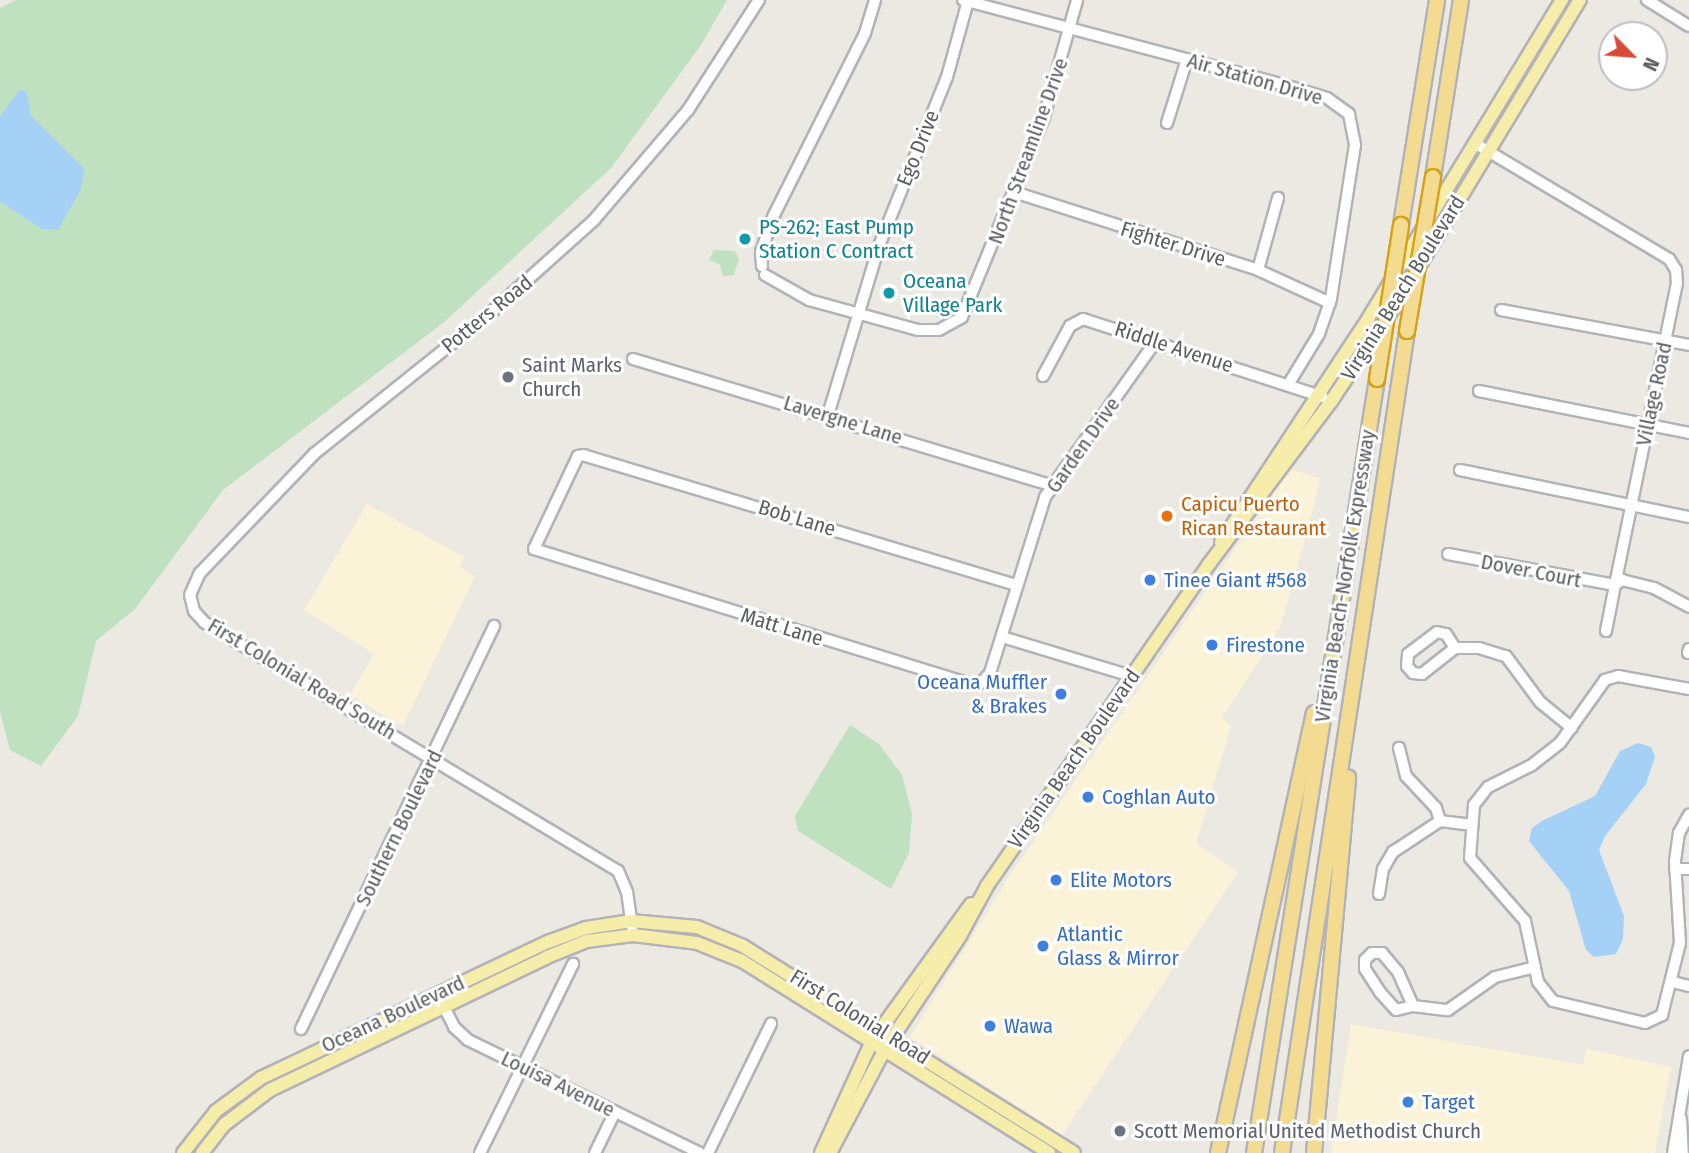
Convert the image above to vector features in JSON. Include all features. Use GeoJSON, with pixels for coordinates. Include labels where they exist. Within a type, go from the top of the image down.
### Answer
{"type":"FeatureCollection","features":[{"type":"Feature","properties":{"kind":"highway","name":"Virginia Beach-Norfolk Expressway"},"geometry":{"type":"LineString","coordinates":[[1254,1153],[1437,0]]}},
{"type":"Feature","properties":{"kind":"highway","name":"Virginia Beach-Norfolk Expressway"},"geometry":{"type":"LineString","coordinates":[[1282,1153],[1407,331],[1461,0]]}},
{"type":"Feature","properties":{"kind":"highway"},"geometry":{"type":"LineString","coordinates":[[1218,1153],[1348,557]]}},
{"type":"Feature","properties":{"kind":"highway"},"geometry":{"type":"LineString","coordinates":[[1314,1153],[1356,664]]}},
{"type":"Feature","properties":{"kind":"main road","name":"Virginia Beach Boulevard"},"geometry":{"type":"LineString","coordinates":[[1209,564],[1236,515],[1317,395],[1476,144],[1562,0]]}},
{"type":"Feature","properties":{"kind":"main road","name":"Virginia Beach Boulevard"},"geometry":{"type":"LineString","coordinates":[[830,1153],[884,1049],[960,936],[987,886],[1209,564],[1332,400],[1580,0]]}},
{"type":"Feature","properties":{"kind":"main road","name":"Virginia Beach Boulevard"},"geometry":{"type":"LineString","coordinates":[[821,1153],[880,1028],[950,929],[987,886]]}},
{"type":"Feature","properties":{"kind":"main road","name":"Oceana Boulevard"},"geometry":{"type":"LineString","coordinates":[[183,1153],[216,1111],[261,1078],[569,933],[631,921]]}},
{"type":"Feature","properties":{"kind":"main road","name":"First Colonial Road"},"geometry":{"type":"LineString","coordinates":[[631,921],[676,923],[724,937],[880,1028],[1066,1151]]}},
{"type":"Feature","properties":{"kind":"main road","name":"Oceana Boulevard"},"geometry":{"type":"LineString","coordinates":[[202,1153],[225,1124],[270,1090],[568,948],[633,935]]}},
{"type":"Feature","properties":{"kind":"main road","name":"First Colonial Road"},"geometry":{"type":"LineString","coordinates":[[633,935],[676,939],[722,952],[872,1041],[1049,1153]]}},
{"type":"Feature","properties":{"kind":"street","name":"Potters Road"},"geometry":{"type":"LineString","coordinates":[[190,601],[193,583],[200,573],[314,454],[530,280],[622,190],[688,110],[759,0]]}},
{"type":"Feature","properties":{"kind":"street","name":"North Streamline Drive"},"geometry":{"type":"LineString","coordinates":[[875,0],[865,33],[774,215],[763,244],[764,271],[809,300],[924,332],[955,324],[971,305],[1044,117],[1077,0]]}},
{"type":"Feature","properties":{"kind":"street"},"geometry":{"type":"LineString","coordinates":[[1647,0],[1689,26]]}},
{"type":"Feature","properties":{"kind":"street","name":"Air Station Drive"},"geometry":{"type":"LineString","coordinates":[[966,1],[1071,27],[1327,98],[1349,114],[1356,145],[1330,303],[1319,334],[1288,385]]}},
{"type":"Feature","properties":{"kind":"street","name":"Ego Drive"},"geometry":{"type":"LineString","coordinates":[[828,415],[861,315],[879,246],[947,77],[966,1]]}},
{"type":"Feature","properties":{"kind":"street"},"geometry":{"type":"LineString","coordinates":[[1167,123],[1187,59]]}},
{"type":"Feature","properties":{"kind":"street","name":"Village Road"},"geometry":{"type":"LineString","coordinates":[[1476,144],[1668,259],[1678,277],[1606,631]]}},
{"type":"Feature","properties":{"kind":"street","name":"Fighter Drive"},"geometry":{"type":"LineString","coordinates":[[1014,192],[1258,270],[1330,303]]}},
{"type":"Feature","properties":{"kind":"street"},"geometry":{"type":"LineString","coordinates":[[1258,270],[1278,198]]}},
{"type":"Feature","properties":{"kind":"street"},"geometry":{"type":"LineString","coordinates":[[1501,310],[1689,345]]}},
{"type":"Feature","properties":{"kind":"street","name":"Riddle Avenue"},"geometry":{"type":"LineString","coordinates":[[1043,376],[1077,319],[1156,341],[1332,400]]}},
{"type":"Feature","properties":{"kind":"street","name":"Garden Drive"},"geometry":{"type":"LineString","coordinates":[[1002,637],[1040,508],[1156,341]]}},
{"type":"Feature","properties":{"kind":"street","name":"Lavergne Lane"},"geometry":{"type":"LineString","coordinates":[[633,359],[828,415],[1053,486]]}},
{"type":"Feature","properties":{"kind":"street"},"geometry":{"type":"LineString","coordinates":[[1479,391],[1689,433]]}},
{"type":"Feature","properties":{"kind":"street","name":"Matt Lane"},"geometry":{"type":"LineString","coordinates":[[578,456],[535,553],[970,684],[987,679],[1002,637]]}},
{"type":"Feature","properties":{"kind":"street","name":"Bob Lane"},"geometry":{"type":"LineString","coordinates":[[578,456],[1016,585]]}},
{"type":"Feature","properties":{"kind":"street"},"geometry":{"type":"LineString","coordinates":[[1460,470],[1689,517]]}},
{"type":"Feature","properties":{"kind":"street","name":"Dover Court"},"geometry":{"type":"LineString","coordinates":[[1448,555],[1615,585],[1622,580],[1639,583],[1689,607]]}},
{"type":"Feature","properties":{"kind":"street","name":"First Colonial Road South"},"geometry":{"type":"LineString","coordinates":[[190,601],[204,622],[433,758]]}},
{"type":"Feature","properties":{"kind":"street","name":"Southern Boulevard"},"geometry":{"type":"LineString","coordinates":[[301,1029],[494,626]]}},
{"type":"Feature","properties":{"kind":"street"},"geometry":{"type":"LineString","coordinates":[[1455,648],[1446,634],[1437,632],[1410,650],[1407,666],[1422,674],[1455,648],[1479,648],[1506,656],[1540,702],[1572,727]]}},
{"type":"Feature","properties":{"kind":"street"},"geometry":{"type":"LineString","coordinates":[[1002,637],[1131,676]]}},
{"type":"Feature","properties":{"kind":"street"},"geometry":{"type":"LineString","coordinates":[[1689,689],[1611,678],[1599,686],[1572,727],[1549,754],[1483,791],[1471,825],[1473,865],[1518,909],[1529,930],[1538,982],[1553,1002],[1645,1023],[1662,1015],[1673,982],[1681,936],[1675,869],[1677,844],[1689,815]]}},
{"type":"Feature","properties":{"kind":"street"},"geometry":{"type":"LineString","coordinates":[[1399,748],[1406,776],[1436,808],[1440,821]]}},
{"type":"Feature","properties":{"kind":"street"},"geometry":{"type":"LineString","coordinates":[[433,758],[618,871],[627,892],[633,935]]}},
{"type":"Feature","properties":{"kind":"street"},"geometry":{"type":"LineString","coordinates":[[1378,894],[1383,869],[1393,852],[1440,821],[1471,825]]}},
{"type":"Feature","properties":{"kind":"street"},"geometry":{"type":"LineString","coordinates":[[1677,844],[1689,847]]}},
{"type":"Feature","properties":{"kind":"street"},"geometry":{"type":"LineString","coordinates":[[1675,869],[1689,869]]}},
{"type":"Feature","properties":{"kind":"street"},"geometry":{"type":"LineString","coordinates":[[1413,1006],[1409,990],[1388,959],[1378,952],[1368,956],[1365,969],[1393,1008],[1401,1011],[1413,1006],[1448,1010],[1495,977],[1535,967]]}},
{"type":"Feature","properties":{"kind":"street"},"geometry":{"type":"LineString","coordinates":[[480,1153],[572,964]]}},
{"type":"Feature","properties":{"kind":"street"},"geometry":{"type":"LineString","coordinates":[[1673,982],[1689,986]]}},
{"type":"Feature","properties":{"kind":"street","name":"Louisa Avenue"},"geometry":{"type":"LineString","coordinates":[[438,993],[444,1008],[468,1040],[700,1153]]}},
{"type":"Feature","properties":{"kind":"street"},"geometry":{"type":"LineString","coordinates":[[708,1153],[771,1024]]}},
{"type":"Feature","properties":{"kind":"street"},"geometry":{"type":"LineString","coordinates":[[1673,1153],[1689,1056]]}},
{"type":"Feature","properties":{"kind":"street"},"geometry":{"type":"LineString","coordinates":[[595,1153],[615,1112]]}},
{"type":"Feature","properties":{"kind":"street"},"geometry":{"type":"LineString","coordinates":[[1680,1119],[1683,1153]]}},
{"type":"Feature","properties":{"kind":"shaded area"},"geometry":{"type":"Polygon","coordinates":[[[1290,469],[1320,478],[1309,525],[1280,628],[1222,718],[1231,726],[1196,843],[1238,872],[1062,1135],[910,1037],[1009,877],[1290,469]]]}},
{"type":"Feature","properties":{"kind":"shaded area"},"geometry":{"type":"Polygon","coordinates":[[[367,504],[464,557],[460,567],[475,576],[403,726],[350,695],[374,654],[304,610],[367,504]]]}},
{"type":"Feature","properties":{"kind":"shaded area"},"geometry":{"type":"Polygon","coordinates":[[[1351,1024],[1583,1065],[1587,1049],[1671,1067],[1655,1153],[1331,1153],[1351,1024]]]}},
{"type":"Feature","properties":{"kind":"green space"},"geometry":{"type":"Polygon","coordinates":[[[16,0],[727,0],[701,45],[611,168],[443,323],[223,490],[135,609],[96,641],[78,716],[41,766],[10,750],[0,711],[0,202],[42,229],[85,169],[31,115],[20,89],[0,116],[0,8],[16,0]]]}},
{"type":"Feature","properties":{"kind":"green space"},"geometry":{"type":"Polygon","coordinates":[[[714,250],[735,251],[739,259],[734,275],[723,276],[720,265],[709,260],[714,250]]]}},
{"type":"Feature","properties":{"kind":"green space"},"geometry":{"type":"Polygon","coordinates":[[[850,725],[879,744],[902,775],[912,814],[909,853],[891,889],[798,831],[795,816],[850,725]]]}},
{"type":"Feature","properties":{"kind":"water"},"geometry":{"type":"Polygon","coordinates":[[[20,89],[27,92],[31,115],[85,169],[80,191],[58,230],[42,229],[0,202],[0,116],[20,89]]]}},
{"type":"Feature","properties":{"kind":"water"},"geometry":{"type":"Polygon","coordinates":[[[1638,743],[1651,747],[1655,757],[1646,784],[1605,836],[1599,850],[1624,916],[1623,939],[1616,954],[1594,957],[1586,950],[1569,891],[1529,841],[1532,828],[1542,821],[1595,796],[1620,751],[1638,743]]]}},
{"type":"Feature","properties":{"kind":"place","name":"PS-262; East Pump Station C Contract"},"geometry":{"type":"Point","coordinates":[745,239]}},
{"type":"Feature","properties":{"kind":"place","name":"Oceana Village Park"},"geometry":{"type":"Point","coordinates":[889,293]}},
{"type":"Feature","properties":{"kind":"place","name":"Saint Marks Church"},"geometry":{"type":"Point","coordinates":[508,377]}},
{"type":"Feature","properties":{"kind":"place","name":"Capicu Puerto Rican Restaurant"},"geometry":{"type":"Point","coordinates":[1167,516]}},
{"type":"Feature","properties":{"kind":"place","name":"Tinee Giant #568"},"geometry":{"type":"Point","coordinates":[1150,580]}},
{"type":"Feature","properties":{"kind":"place","name":"Firestone"},"geometry":{"type":"Point","coordinates":[1212,645]}},
{"type":"Feature","properties":{"kind":"place","name":"Oceana Muffler & Brakes"},"geometry":{"type":"Point","coordinates":[1061,694]}},
{"type":"Feature","properties":{"kind":"place","name":"Coghlan Auto"},"geometry":{"type":"Point","coordinates":[1088,797]}},
{"type":"Feature","properties":{"kind":"place","name":"Elite Motors"},"geometry":{"type":"Point","coordinates":[1056,880]}},
{"type":"Feature","properties":{"kind":"place","name":"Atlantic Glass & Mirror"},"geometry":{"type":"Point","coordinates":[1043,946]}},
{"type":"Feature","properties":{"kind":"place","name":"Wawa"},"geometry":{"type":"Point","coordinates":[990,1026]}},
{"type":"Feature","properties":{"kind":"place","name":"Target"},"geometry":{"type":"Point","coordinates":[1408,1102]}},
{"type":"Feature","properties":{"kind":"place","name":"Scott Memorial United Methodist Church"},"geometry":{"type":"Point","coordinates":[1120,1131]}}]}
